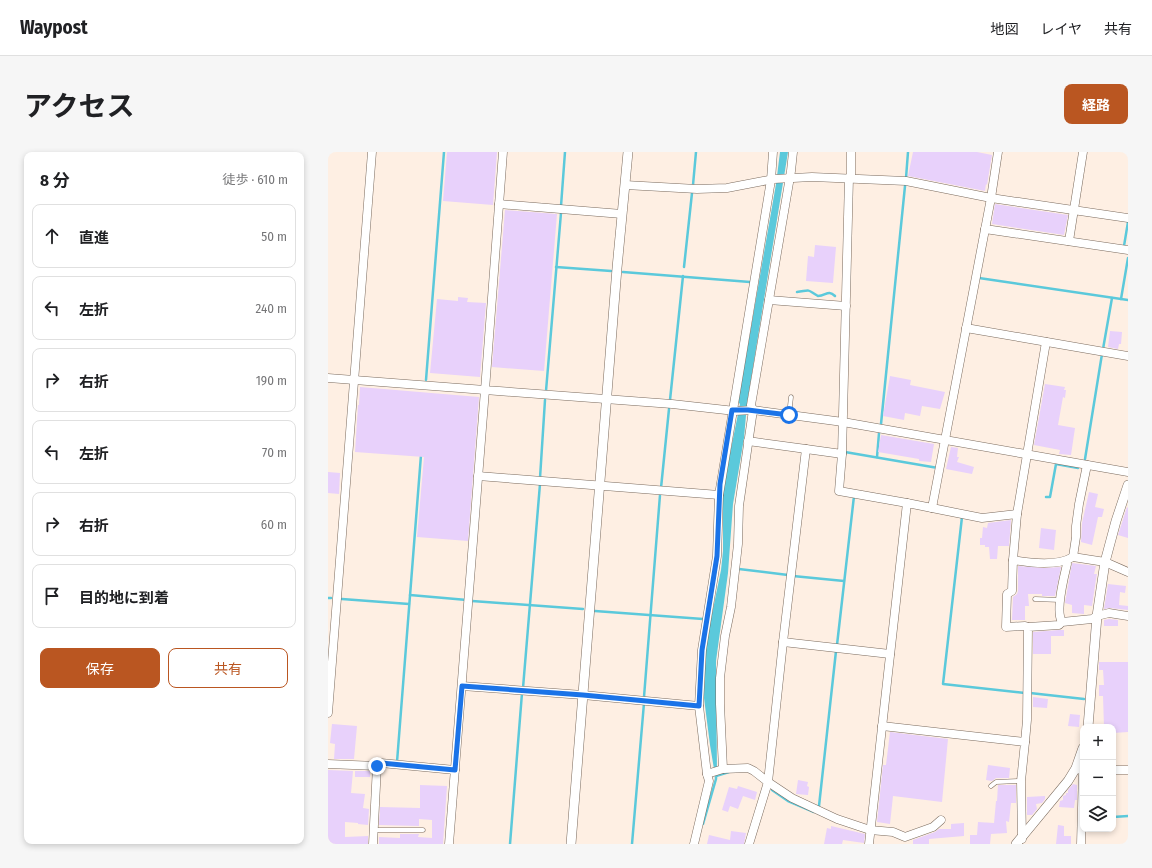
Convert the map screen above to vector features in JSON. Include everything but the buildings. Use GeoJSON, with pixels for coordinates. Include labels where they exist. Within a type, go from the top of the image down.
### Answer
{"type":"FeatureCollection","features":[{"type":"Feature","properties":{"kind":"street"},"geometry":{"type":"LineString","coordinates":[[328,713],[372,152]]}},
{"type":"Feature","properties":{"kind":"street"},"geometry":{"type":"LineString","coordinates":[[449,844],[504,152]]}},
{"type":"Feature","properties":{"kind":"street"},"geometry":{"type":"LineString","coordinates":[[571,844],[628,152]]}},
{"type":"Feature","properties":{"kind":"street"},"geometry":{"type":"LineString","coordinates":[[694,844],[710,781],[699,706],[702,650],[717,556],[719,495],[772,180],[773,152]]}},
{"type":"Feature","properties":{"kind":"street"},"geometry":{"type":"LineString","coordinates":[[721,770],[720,678],[738,544],[739,506],[748,441],[750,410],[793,152]]}},
{"type":"Feature","properties":{"kind":"street"},"geometry":{"type":"LineString","coordinates":[[851,152],[851,175],[849,178],[842,454],[839,491],[982,518],[1017,514]]}},
{"type":"Feature","properties":{"kind":"street"},"geometry":{"type":"LineString","coordinates":[[932,508],[991,198],[998,152]]}},
{"type":"Feature","properties":{"kind":"street"},"geometry":{"type":"LineString","coordinates":[[1069,241],[1083,152]]}},
{"type":"Feature","properties":{"kind":"street"},"geometry":{"type":"LineString","coordinates":[[625,185],[697,189],[727,188],[772,180],[812,177],[906,181],[991,198],[1128,218]]}},
{"type":"Feature","properties":{"kind":"street"},"geometry":{"type":"LineString","coordinates":[[499,204],[622,214]]}},
{"type":"Feature","properties":{"kind":"street"},"geometry":{"type":"LineString","coordinates":[[985,229],[1128,250]]}},
{"type":"Feature","properties":{"kind":"street"},"geometry":{"type":"LineString","coordinates":[[768,300],[846,306]]}},
{"type":"Feature","properties":{"kind":"street"},"geometry":{"type":"LineString","coordinates":[[966,328],[1128,356]]}},
{"type":"Feature","properties":{"kind":"street"},"geometry":{"type":"LineString","coordinates":[[1046,342],[1017,514],[1012,591],[1007,594],[1006,627],[1059,625],[1062,622],[1092,619],[1109,613],[1128,616]]}},
{"type":"Feature","properties":{"kind":"street"},"geometry":{"type":"LineString","coordinates":[[328,378],[672,404],[734,411],[750,410],[843,422],[1128,472]]}},
{"type":"Feature","properties":{"kind":"street"},"geometry":{"type":"LineString","coordinates":[[748,441],[842,454]]}},
{"type":"Feature","properties":{"kind":"street"},"geometry":{"type":"LineString","coordinates":[[749,844],[768,782],[806,449]]}},
{"type":"Feature","properties":{"kind":"street"},"geometry":{"type":"LineString","coordinates":[[1062,622],[1060,618],[1060,600],[1067,564],[1076,537],[1079,504],[1087,465]]}},
{"type":"Feature","properties":{"kind":"street"},"geometry":{"type":"LineString","coordinates":[[478,476],[719,495]]}},
{"type":"Feature","properties":{"kind":"street"},"geometry":{"type":"LineString","coordinates":[[1088,724],[1097,616],[1105,562],[1128,485]]}},
{"type":"Feature","properties":{"kind":"street"},"geometry":{"type":"LineString","coordinates":[[869,844],[907,503]]}},
{"type":"Feature","properties":{"kind":"street"},"geometry":{"type":"LineString","coordinates":[[1013,560],[1031,563],[1069,559],[1105,562],[1128,572]]}},
{"type":"Feature","properties":{"kind":"street"},"geometry":{"type":"LineString","coordinates":[[328,600],[337,601]]}},
{"type":"Feature","properties":{"kind":"street"},"geometry":{"type":"LineString","coordinates":[[1022,840],[1021,781],[1027,720],[1028,627]]}},
{"type":"Feature","properties":{"kind":"street"},"geometry":{"type":"LineString","coordinates":[[783,642],[890,654]]}},
{"type":"Feature","properties":{"kind":"street"},"geometry":{"type":"LineString","coordinates":[[462,686],[583,695],[699,706]]}},
{"type":"Feature","properties":{"kind":"street"},"geometry":{"type":"LineString","coordinates":[[882,726],[1026,742]]}},
{"type":"Feature","properties":{"kind":"street"},"geometry":{"type":"LineString","coordinates":[[328,764],[377,766],[381,763],[455,770]]}},
{"type":"Feature","properties":{"kind":"street"},"geometry":{"type":"LineString","coordinates":[[373,844],[377,766]]}},
{"type":"Feature","properties":{"kind":"street"},"geometry":{"type":"LineString","coordinates":[[709,774],[721,770],[748,768],[792,798],[837,819],[870,830],[893,832],[905,837],[933,827],[941,820]]}},
{"type":"Feature","properties":{"kind":"street"},"geometry":{"type":"LineString","coordinates":[[1016,844],[1022,840],[1068,781],[1080,770]]}},
{"type":"Feature","properties":{"kind":"street"},"geometry":{"type":"LineString","coordinates":[[1116,770],[1128,770]]}},
{"type":"Feature","properties":{"kind":"street"},"geometry":{"type":"LineString","coordinates":[[1080,796],[1081,844]]}},
{"type":"Feature","properties":{"kind":"lane"},"geometry":{"type":"LineString","coordinates":[[789,415],[791,397]]}},
{"type":"Feature","properties":{"kind":"lane"},"geometry":{"type":"LineString","coordinates":[[1035,599],[1060,600]]}},
{"type":"Feature","properties":{"kind":"lane"},"geometry":{"type":"LineString","coordinates":[[991,786],[996,782],[1021,781]]}},
{"type":"Feature","properties":{"kind":"lane"},"geometry":{"type":"LineString","coordinates":[[374,830],[423,830]]}},
{"type":"Feature","properties":{"kind":"water"},"geometry":{"type":"Polygon","coordinates":[[[780,152],[788,152],[747,404],[744,438],[733,504],[728,573],[716,661],[717,774],[715,775],[704,698],[705,648],[721,570],[723,551],[723,488],[740,404],[738,402],[776,184],[780,152]]]}},
{"type":"Feature","properties":{"kind":"waterway"},"geometry":{"type":"LineString","coordinates":[[426,380],[444,152]]}},
{"type":"Feature","properties":{"kind":"waterway"},"geometry":{"type":"LineString","coordinates":[[561,206],[565,152]]}},
{"type":"Feature","properties":{"kind":"waterway"},"geometry":{"type":"LineString","coordinates":[[693,185],[696,152]]}},
{"type":"Feature","properties":{"kind":"waterway"},"geometry":{"type":"LineString","coordinates":[[906,178],[908,152]]}},
{"type":"Feature","properties":{"kind":"waterway"},"geometry":{"type":"LineString","coordinates":[[881,424],[905,186]]}},
{"type":"Feature","properties":{"kind":"waterway"},"geometry":{"type":"LineString","coordinates":[[684,267],[692,193]]}},
{"type":"Feature","properties":{"kind":"waterway"},"geometry":{"type":"LineString","coordinates":[[546,391],[561,213]]}},
{"type":"Feature","properties":{"kind":"waterway"},"geometry":{"type":"LineString","coordinates":[[1124,246],[1128,222]]}},
{"type":"Feature","properties":{"kind":"waterway"},"geometry":{"type":"LineString","coordinates":[[1121,299],[1128,258]]}},
{"type":"Feature","properties":{"kind":"waterway"},"geometry":{"type":"LineString","coordinates":[[556,267],[611,271]]}},
{"type":"Feature","properties":{"kind":"waterway"},"geometry":{"type":"LineString","coordinates":[[623,272],[750,282]]}},
{"type":"Feature","properties":{"kind":"waterway"},"geometry":{"type":"LineString","coordinates":[[670,400],[683,276]]}},
{"type":"Feature","properties":{"kind":"waterway"},"geometry":{"type":"LineString","coordinates":[[979,278],[1128,300]]}},
{"type":"Feature","properties":{"kind":"waterway"},"geometry":{"type":"LineString","coordinates":[[797,292],[809,291],[818,296],[831,293],[835,296]]}},
{"type":"Feature","properties":{"kind":"waterway"},"geometry":{"type":"LineString","coordinates":[[1103,349],[1112,298]]}},
{"type":"Feature","properties":{"kind":"waterway"},"geometry":{"type":"LineString","coordinates":[[1085,459],[1102,354]]}},
{"type":"Feature","properties":{"kind":"waterway"},"geometry":{"type":"LineString","coordinates":[[540,478],[545,400]]}},
{"type":"Feature","properties":{"kind":"waterway"},"geometry":{"type":"LineString","coordinates":[[661,488],[669,409]]}},
{"type":"Feature","properties":{"kind":"waterway"},"geometry":{"type":"LineString","coordinates":[[877,457],[879,433]]}},
{"type":"Feature","properties":{"kind":"waterway"},"geometry":{"type":"LineString","coordinates":[[845,452],[938,468]]}},
{"type":"Feature","properties":{"kind":"waterway"},"geometry":{"type":"LineString","coordinates":[[397,762],[421,455]]}},
{"type":"Feature","properties":{"kind":"waterway"},"geometry":{"type":"LineString","coordinates":[[1046,497],[1050,497],[1056,464],[1078,468]]}},
{"type":"Feature","properties":{"kind":"waterway"},"geometry":{"type":"LineString","coordinates":[[523,688],[540,484]]}},
{"type":"Feature","properties":{"kind":"waterway"},"geometry":{"type":"LineString","coordinates":[[644,697],[660,495]]}},
{"type":"Feature","properties":{"kind":"waterway"},"geometry":{"type":"LineString","coordinates":[[837,645],[854,496]]}},
{"type":"Feature","properties":{"kind":"waterway"},"geometry":{"type":"LineString","coordinates":[[961,517],[943,684],[1025,693]]}},
{"type":"Feature","properties":{"kind":"waterway"},"geometry":{"type":"LineString","coordinates":[[739,569],[788,575]]}},
{"type":"Feature","properties":{"kind":"waterway"},"geometry":{"type":"LineString","coordinates":[[793,576],[844,581]]}},
{"type":"Feature","properties":{"kind":"waterway"},"geometry":{"type":"LineString","coordinates":[[410,595],[467,600]]}},
{"type":"Feature","properties":{"kind":"waterway"},"geometry":{"type":"LineString","coordinates":[[342,599],[409,604]]}},
{"type":"Feature","properties":{"kind":"waterway"},"geometry":{"type":"LineString","coordinates":[[472,601],[583,609]]}},
{"type":"Feature","properties":{"kind":"waterway"},"geometry":{"type":"LineString","coordinates":[[595,611],[703,619]]}},
{"type":"Feature","properties":{"kind":"waterway"},"geometry":{"type":"LineString","coordinates":[[819,806],[836,651]]}},
{"type":"Feature","properties":{"kind":"waterway"},"geometry":{"type":"LineString","coordinates":[[510,844],[522,693]]}},
{"type":"Feature","properties":{"kind":"waterway"},"geometry":{"type":"LineString","coordinates":[[1030,693],[1084,699]]}},
{"type":"Feature","properties":{"kind":"waterway"},"geometry":{"type":"LineString","coordinates":[[632,844],[644,703]]}},
{"type":"Feature","properties":{"kind":"waterway"},"geometry":{"type":"LineString","coordinates":[[716,776],[729,772]]}},
{"type":"Feature","properties":{"kind":"waterway"},"geometry":{"type":"LineString","coordinates":[[703,824],[716,779],[716,773]]}},
{"type":"Feature","properties":{"kind":"waterway"},"geometry":{"type":"LineString","coordinates":[[772,790],[788,801],[814,812]]}},
{"type":"Feature","properties":{"kind":"waterway"},"geometry":{"type":"LineString","coordinates":[[1116,817],[1128,816]]}},
{"type":"Feature","properties":{"kind":"route"},"geometry":{"type":"LineString","coordinates":[[377,766],[381,763],[455,770],[462,686],[583,695],[699,706],[699,681],[702,650],[717,556],[720,484],[732,410],[748,410],[789,415]]}}]}
